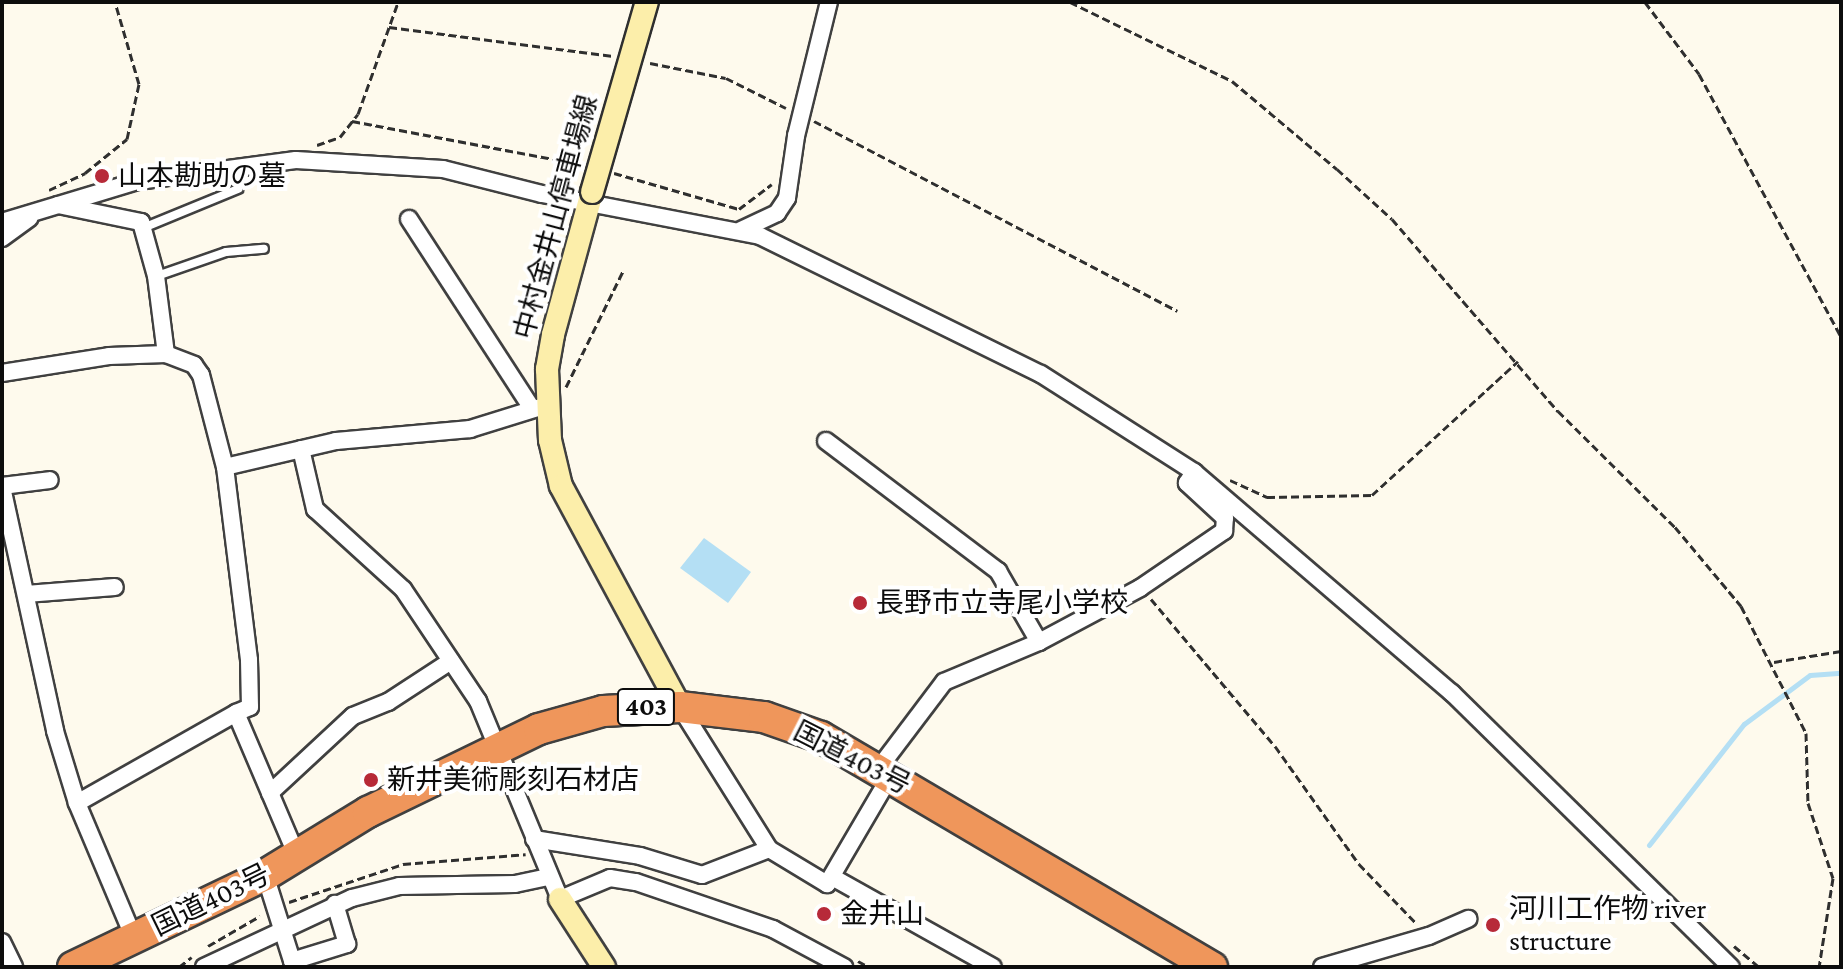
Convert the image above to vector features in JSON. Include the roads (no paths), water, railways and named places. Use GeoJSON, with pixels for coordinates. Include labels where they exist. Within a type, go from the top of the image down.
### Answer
{"type":"FeatureCollection","features":[{"type":"Feature","properties":{"kind":"highway","name":"国道403号"},"geometry":{"type":"LineString","coordinates":[[73,967],[265,875],[368,812],[499,748],[573,718],[635,707],[680,707],[764,717],[821,737],[885,771],[1212,967]]}},
{"type":"Feature","properties":{"kind":"main road","name":"中村金井山停車場線"},"geometry":{"type":"LineString","coordinates":[[647,2],[553,335],[539,406],[561,486],[653,649],[680,707]]}},
{"type":"Feature","properties":{"kind":"main road"},"geometry":{"type":"LineString","coordinates":[[560,899],[604,967]]}},
{"type":"Feature","properties":{"kind":"street"},"geometry":{"type":"LineString","coordinates":[[741,230],[777,213],[787,198],[796,136],[829,2]]}},
{"type":"Feature","properties":{"kind":"street"},"geometry":{"type":"LineString","coordinates":[[2,222],[52,204],[138,181],[278,161],[443,169],[741,230],[823,263],[1041,374],[1194,472],[1452,693],[1731,967]]}},
{"type":"Feature","properties":{"kind":"street"},"geometry":{"type":"LineString","coordinates":[[52,204],[141,222],[156,276],[166,354]]}},
{"type":"Feature","properties":{"kind":"street"},"geometry":{"type":"LineString","coordinates":[[2,238],[35,210]]}},
{"type":"Feature","properties":{"kind":"street"},"geometry":{"type":"LineString","coordinates":[[225,467],[359,438],[470,429],[539,406],[409,219]]}},
{"type":"Feature","properties":{"kind":"street"},"geometry":{"type":"LineString","coordinates":[[2,373],[109,356],[166,354],[194,365],[201,375],[225,467],[249,660],[250,707],[77,803]]}},
{"type":"Feature","properties":{"kind":"street"},"geometry":{"type":"LineString","coordinates":[[826,441],[998,571],[1039,642]]}},
{"type":"Feature","properties":{"kind":"street"},"geometry":{"type":"LineString","coordinates":[[301,449],[315,509],[403,589],[478,701],[560,899],[610,878],[636,882],[773,929],[844,967]]}},
{"type":"Feature","properties":{"kind":"street"},"geometry":{"type":"LineString","coordinates":[[680,707],[769,849],[827,884],[885,771],[944,682],[1039,642],[1047,642],[1140,588],[1226,527],[1225,518],[1187,483],[1194,472]]}},
{"type":"Feature","properties":{"kind":"street"},"geometry":{"type":"LineString","coordinates":[[50,480],[2,486],[77,803],[134,938]]}},
{"type":"Feature","properties":{"kind":"street"},"geometry":{"type":"LineString","coordinates":[[26,594],[115,587]]}},
{"type":"Feature","properties":{"kind":"street"},"geometry":{"type":"LineString","coordinates":[[270,793],[353,716],[388,702],[451,661]]}},
{"type":"Feature","properties":{"kind":"street"},"geometry":{"type":"LineString","coordinates":[[236,713],[297,856]]}},
{"type":"Feature","properties":{"kind":"street"},"geometry":{"type":"LineString","coordinates":[[534,839],[640,856],[702,875],[769,849]]}},
{"type":"Feature","properties":{"kind":"street"},"geometry":{"type":"LineString","coordinates":[[265,875],[293,964],[347,944],[335,904]]}},
{"type":"Feature","properties":{"kind":"street"},"geometry":{"type":"LineString","coordinates":[[204,967],[335,904],[399,886],[515,884],[549,877]]}},
{"type":"Feature","properties":{"kind":"street"},"geometry":{"type":"LineString","coordinates":[[832,877],[993,967]]}},
{"type":"Feature","properties":{"kind":"street"},"geometry":{"type":"LineString","coordinates":[[1322,967],[1429,936],[1468,919]]}},
{"type":"Feature","properties":{"kind":"street"},"geometry":{"type":"LineString","coordinates":[[2,942],[14,967]]}},
{"type":"Feature","properties":{"kind":"lane"},"geometry":{"type":"LineString","coordinates":[[143,228],[238,189]]}},
{"type":"Feature","properties":{"kind":"lane"},"geometry":{"type":"LineString","coordinates":[[156,276],[226,252],[264,249]]}},
{"type":"Feature","properties":{"kind":"water"},"geometry":{"type":"Polygon","coordinates":[[[704,538],[751,572],[728,603],[680,568],[704,538]]]}},
{"type":"Feature","properties":{"kind":"waterway"},"geometry":{"type":"LineString","coordinates":[[1649,845],[1744,724],[1810,675],[1841,673]]}},
{"type":"Feature","properties":{"kind":"place","name":"山本勘助の墓"},"geometry":{"type":"Point","coordinates":[102,176]}},
{"type":"Feature","properties":{"kind":"place","name":"長野市立寺尾小学校"},"geometry":{"type":"Point","coordinates":[860,603]}},
{"type":"Feature","properties":{"kind":"place","name":"新井美術彫刻石材店"},"geometry":{"type":"Point","coordinates":[371,780]}},
{"type":"Feature","properties":{"kind":"place","name":"金井山"},"geometry":{"type":"Point","coordinates":[824,914]}},
{"type":"Feature","properties":{"kind":"place","name":"河川工作物 river structure"},"geometry":{"type":"Point","coordinates":[1493,925]}}]}
